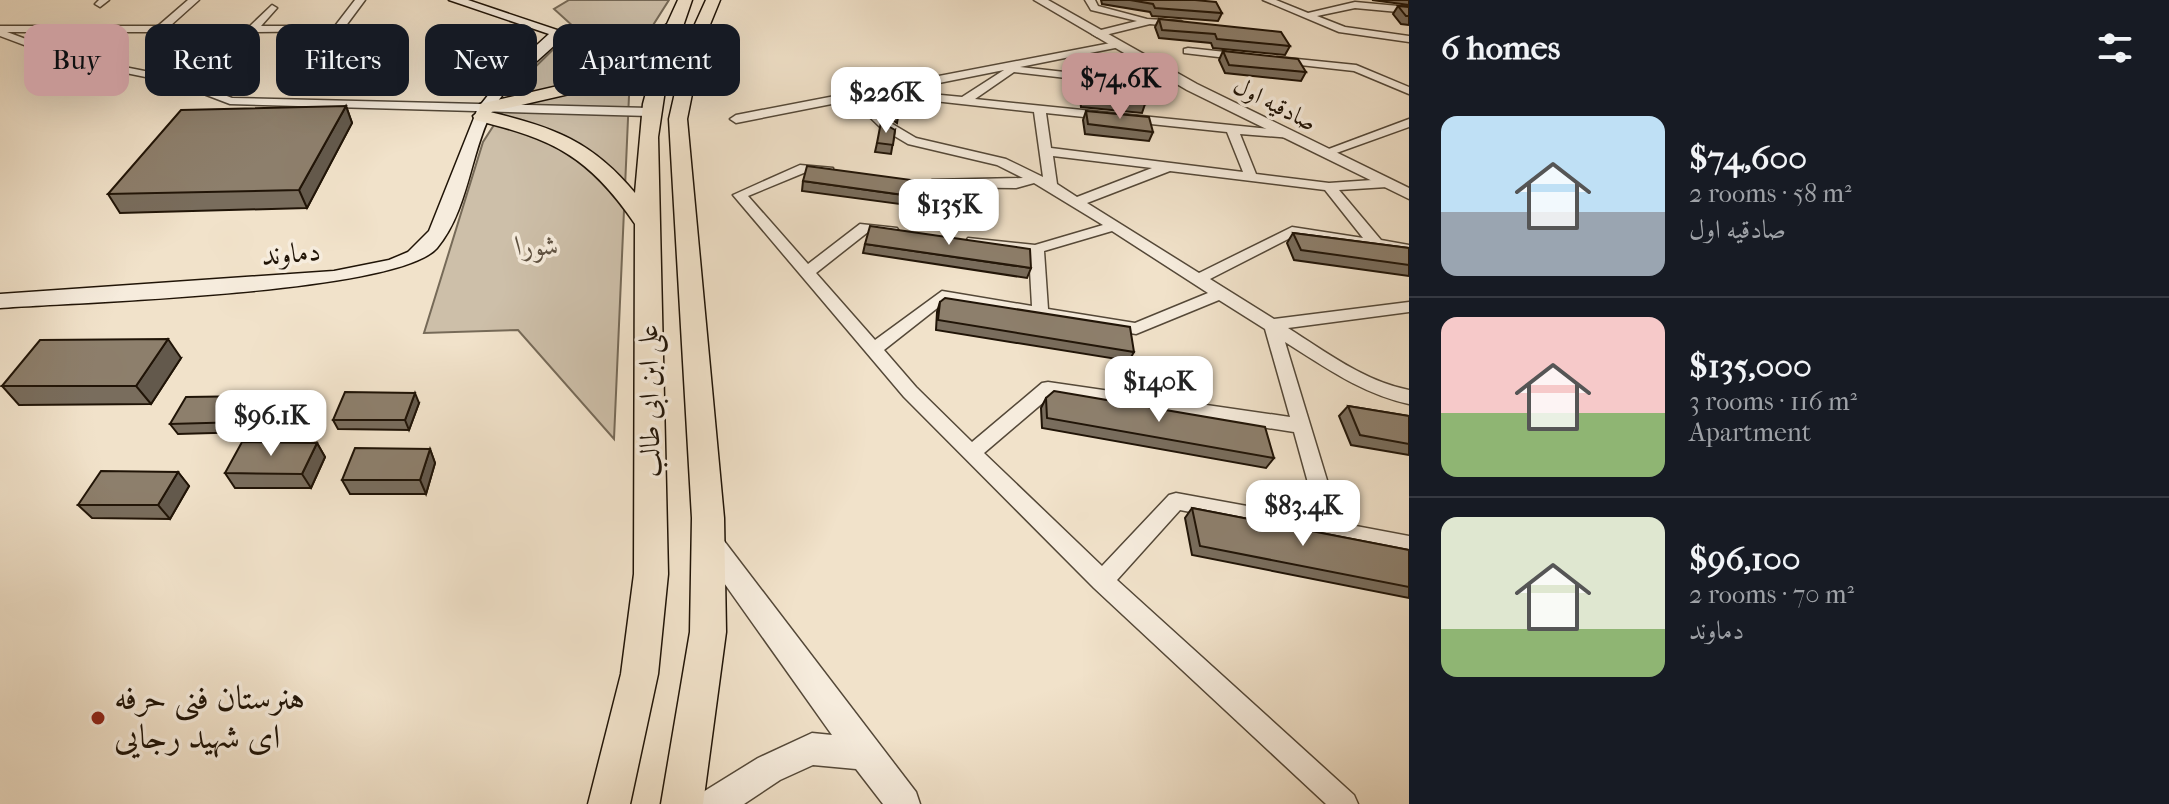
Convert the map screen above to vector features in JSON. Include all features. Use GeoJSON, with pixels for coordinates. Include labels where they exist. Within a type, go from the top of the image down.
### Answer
{"type":"FeatureCollection","features":[{"type":"Feature","properties":{"kind":"main road"},"geometry":{"type":"LineString","coordinates":[[455,0],[553,31]]}},
{"type":"Feature","properties":{"kind":"main road"},"geometry":{"type":"LineString","coordinates":[[485,0],[560,24]]}},
{"type":"Feature","properties":{"kind":"main road","name":"علی ابن ابی طالب"},"geometry":{"type":"LineString","coordinates":[[682,804],[708,632],[708,540],[678,119],[694,44],[713,0]]}},
{"type":"Feature","properties":{"kind":"main road"},"geometry":{"type":"LineString","coordinates":[[484,112],[607,80],[679,12]]}},
{"type":"Feature","properties":{"kind":"main road","name":"علی ابن ابی طالب"},"geometry":{"type":"LineString","coordinates":[[609,804],[625,751],[643,658],[652,542],[646,225],[648,118],[663,47],[679,12]]}},
{"type":"Feature","properties":{"kind":"main road"},"geometry":{"type":"LineString","coordinates":[[484,112],[503,86],[553,39]]}},
{"type":"Feature","properties":{"kind":"main road"},"geometry":{"type":"LineString","coordinates":[[484,112],[539,129],[588,154],[618,181],[646,225]]}},
{"type":"Feature","properties":{"kind":"main road","name":"دماوند"},"geometry":{"type":"LineString","coordinates":[[0,301],[334,277],[405,262],[428,249],[440,233],[484,112]]}},
{"type":"Feature","properties":{"kind":"street"},"geometry":{"type":"LineString","coordinates":[[167,24],[194,0]]}},
{"type":"Feature","properties":{"kind":"street"},"geometry":{"type":"LineString","coordinates":[[260,28],[338,29],[360,0]]}},
{"type":"Feature","properties":{"kind":"street","name":"صادقیه اول"},"geometry":{"type":"LineString","coordinates":[[1040,0],[1182,81],[1409,194]]}},
{"type":"Feature","properties":{"kind":"street"},"geometry":{"type":"LineString","coordinates":[[1090,0],[1094,8],[1150,21],[1194,25]]}},
{"type":"Feature","properties":{"kind":"street"},"geometry":{"type":"LineString","coordinates":[[1268,0],[1343,30],[1409,39]]}},
{"type":"Feature","properties":{"kind":"street"},"geometry":{"type":"LineString","coordinates":[[1306,16],[1355,5],[1409,10]]}},
{"type":"Feature","properties":{"kind":"street"},"geometry":{"type":"LineString","coordinates":[[257,24],[272,8]]}},
{"type":"Feature","properties":{"kind":"street"},"geometry":{"type":"LineString","coordinates":[[1097,34],[1150,21]]}},
{"type":"Feature","properties":{"kind":"street"},"geometry":{"type":"LineString","coordinates":[[0,31],[145,28]]}},
{"type":"Feature","properties":{"kind":"street"},"geometry":{"type":"LineString","coordinates":[[0,31],[35,49],[83,63],[193,83],[230,101],[648,118]]}},
{"type":"Feature","properties":{"kind":"street"},"geometry":{"type":"LineString","coordinates":[[736,119],[1116,45]]}},
{"type":"Feature","properties":{"kind":"street"},"geometry":{"type":"LineString","coordinates":[[1188,51],[1356,68],[1409,91]]}},
{"type":"Feature","properties":{"kind":"street"},"geometry":{"type":"LineString","coordinates":[[997,68],[1136,83],[1182,81]]}},
{"type":"Feature","properties":{"kind":"street"},"geometry":{"type":"LineString","coordinates":[[964,101],[1000,74],[1012,70]]}},
{"type":"Feature","properties":{"kind":"street"},"geometry":{"type":"LineString","coordinates":[[898,94],[1288,135]]}},
{"type":"Feature","properties":{"kind":"street"},"geometry":{"type":"LineString","coordinates":[[854,96],[885,125],[912,141],[1001,162],[1051,186],[1350,375],[1385,392],[1409,397]]}},
{"type":"Feature","properties":{"kind":"street"},"geometry":{"type":"LineString","coordinates":[[1039,109],[1051,186]]}},
{"type":"Feature","properties":{"kind":"street"},"geometry":{"type":"LineString","coordinates":[[1324,153],[1409,123]]}},
{"type":"Feature","properties":{"kind":"street"},"geometry":{"type":"LineString","coordinates":[[1232,129],[1251,177]]}},
{"type":"Feature","properties":{"kind":"street"},"geometry":{"type":"LineString","coordinates":[[1046,151],[1329,187],[1387,183]]}},
{"type":"Feature","properties":{"kind":"street"},"geometry":{"type":"LineString","coordinates":[[1076,202],[1171,166]]}},
{"type":"Feature","properties":{"kind":"street"},"geometry":{"type":"LineString","coordinates":[[849,174],[805,168],[740,195],[873,350],[972,453],[1102,581],[1345,804]]}},
{"type":"Feature","properties":{"kind":"street"},"geometry":{"type":"LineString","coordinates":[[924,183],[1016,184],[1036,178]]}},
{"type":"Feature","properties":{"kind":"street"},"geometry":{"type":"LineString","coordinates":[[1329,187],[1376,244]]}},
{"type":"Feature","properties":{"kind":"street"},"geometry":{"type":"LineString","coordinates":[[959,239],[1036,249],[1114,226]]}},
{"type":"Feature","properties":{"kind":"street"},"geometry":{"type":"LineString","coordinates":[[806,273],[865,227],[912,233]]}},
{"type":"Feature","properties":{"kind":"street"},"geometry":{"type":"LineString","coordinates":[[1199,279],[1292,231],[1409,249]]}},
{"type":"Feature","properties":{"kind":"street"},"geometry":{"type":"LineString","coordinates":[[1036,249],[1040,313]]}},
{"type":"Feature","properties":{"kind":"street"},"geometry":{"type":"LineString","coordinates":[[873,350],[942,296],[1136,329],[1221,293]]}},
{"type":"Feature","properties":{"kind":"street"},"geometry":{"type":"LineString","coordinates":[[1272,325],[1409,307]]}},
{"type":"Feature","properties":{"kind":"street"},"geometry":{"type":"LineString","coordinates":[[1272,325],[1332,531]]}},
{"type":"Feature","properties":{"kind":"street"},"geometry":{"type":"LineString","coordinates":[[972,453],[1048,388],[1302,426]]}},
{"type":"Feature","properties":{"kind":"street"},"geometry":{"type":"LineString","coordinates":[[1102,581],[1176,501],[1409,545]]}},
{"type":"Feature","properties":{"kind":"street"},"geometry":{"type":"LineString","coordinates":[[708,540],[904,804]]}},
{"type":"Feature","properties":{"kind":"street"},"geometry":{"type":"LineString","coordinates":[[715,804],[769,769],[812,749],[864,754]]}},
{"type":"Feature","properties":{"kind":"green space","name":"شورا"},"geometry":{"type":"Polygon","coordinates":[[[569,0],[669,0],[654,24],[571,24],[554,9],[569,0]]]}},
{"type":"Feature","properties":{"kind":"green space","name":"شورا"},"geometry":{"type":"Polygon","coordinates":[[[553,50],[553,96],[629,96],[614,439],[518,330],[424,333],[483,142],[513,96],[537,96],[537,65],[553,50]]]}},
{"type":"Feature","properties":{"kind":"building"},"geometry":{"type":"Polygon","coordinates":[[[1130,0],[1216,2],[1222,13],[1155,8],[1153,4],[1130,0]]]}},
{"type":"Feature","properties":{"kind":"building"},"geometry":{"type":"Polygon","coordinates":[[[1398,6],[1409,7],[1409,16],[1406,16],[1398,6]]]}},
{"type":"Feature","properties":{"kind":"building"},"geometry":{"type":"Polygon","coordinates":[[[1159,19],[1281,32],[1290,46],[1217,39],[1215,34],[1162,30],[1159,19]]]}},
{"type":"Feature","properties":{"kind":"building"},"geometry":{"type":"Polygon","coordinates":[[[1223,51],[1298,59],[1306,72],[1229,65],[1223,51]]]}},
{"type":"Feature","properties":{"kind":"building"},"geometry":{"type":"Polygon","coordinates":[[[1081,74],[1139,80],[1145,104],[1084,98],[1081,74]]]}},
{"type":"Feature","properties":{"kind":"building"},"geometry":{"type":"Polygon","coordinates":[[[887,92],[902,94],[898,114],[885,104],[887,92]]]}},
{"type":"Feature","properties":{"kind":"building"},"geometry":{"type":"Polygon","coordinates":[[[346,106],[299,190],[108,194],[181,110],[346,106]]]}},
{"type":"Feature","properties":{"kind":"building"},"geometry":{"type":"Polygon","coordinates":[[[1086,111],[1149,117],[1153,132],[1088,124],[1086,111]]]}},
{"type":"Feature","properties":{"kind":"building"},"geometry":{"type":"Polygon","coordinates":[[[881,122],[895,130],[893,145],[877,143],[881,122]]]}},
{"type":"Feature","properties":{"kind":"building"},"geometry":{"type":"Polygon","coordinates":[[[807,166],[956,186],[954,202],[803,181],[807,166]]]}},
{"type":"Feature","properties":{"kind":"building"},"geometry":{"type":"Polygon","coordinates":[[[870,226],[1030,249],[1031,268],[865,244],[870,226]]]}},
{"type":"Feature","properties":{"kind":"building"},"geometry":{"type":"Polygon","coordinates":[[[1293,233],[1409,248],[1409,265],[1301,250],[1293,233]]]}},
{"type":"Feature","properties":{"kind":"building"},"geometry":{"type":"Polygon","coordinates":[[[945,298],[1130,327],[1134,352],[938,320],[940,302],[945,298]]]}},
{"type":"Feature","properties":{"kind":"building"},"geometry":{"type":"Polygon","coordinates":[[[168,339],[136,386],[2,386],[40,340],[168,339]]]}},
{"type":"Feature","properties":{"kind":"building"},"geometry":{"type":"Polygon","coordinates":[[[1054,391],[1265,427],[1274,458],[1047,418],[1046,398],[1054,391]]]}},
{"type":"Feature","properties":{"kind":"building"},"geometry":{"type":"Polygon","coordinates":[[[345,392],[415,393],[405,420],[333,420],[345,392]]]}},
{"type":"Feature","properties":{"kind":"building"},"geometry":{"type":"Polygon","coordinates":[[[256,396],[243,422],[170,424],[186,397],[256,396]]]}},
{"type":"Feature","properties":{"kind":"building"},"geometry":{"type":"Polygon","coordinates":[[[1348,406],[1409,416],[1409,444],[1360,435],[1348,406]]]}},
{"type":"Feature","properties":{"kind":"building"},"geometry":{"type":"Polygon","coordinates":[[[242,442],[317,443],[302,474],[225,473],[242,442]]]}},
{"type":"Feature","properties":{"kind":"building"},"geometry":{"type":"Polygon","coordinates":[[[355,448],[430,449],[420,480],[342,480],[355,448]]]}},
{"type":"Feature","properties":{"kind":"building"},"geometry":{"type":"Polygon","coordinates":[[[101,471],[178,472],[158,505],[78,505],[101,471]]]}},
{"type":"Feature","properties":{"kind":"building"},"geometry":{"type":"Polygon","coordinates":[[[1192,508],[1409,550],[1409,587],[1200,546],[1192,508]]]}},
{"type":"Feature","properties":{"kind":"place","name":"هنرستان فنی حرفه ای شهید رجایی"},"geometry":{"type":"Point","coordinates":[98,718]}}]}
